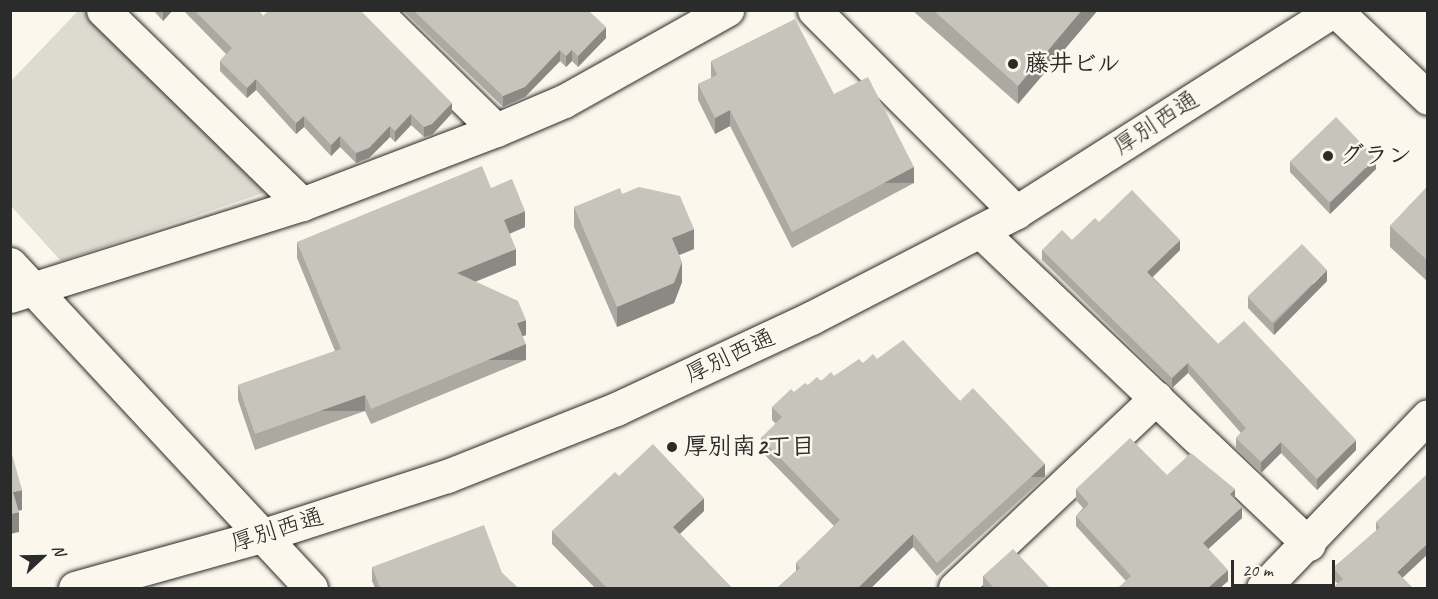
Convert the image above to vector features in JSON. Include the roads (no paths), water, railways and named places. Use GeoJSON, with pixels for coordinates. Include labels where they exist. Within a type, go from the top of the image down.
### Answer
{"type":"FeatureCollection","features":[{"type":"Feature","properties":{"kind":"street"},"geometry":{"type":"LineString","coordinates":[[103,10],[302,204]]}},
{"type":"Feature","properties":{"kind":"street"},"geometry":{"type":"LineString","coordinates":[[374,10],[496,130]]}},
{"type":"Feature","properties":{"kind":"street"},"geometry":{"type":"LineString","coordinates":[[22,293],[302,204],[496,130],[564,101],[728,10]]}},
{"type":"Feature","properties":{"kind":"street"},"geometry":{"type":"LineString","coordinates":[[814,10],[1016,212]]}},
{"type":"Feature","properties":{"kind":"street"},"geometry":{"type":"LineString","coordinates":[[1334,10],[1428,98]]}},
{"type":"Feature","properties":{"kind":"street","name":"厚別西通"},"geometry":{"type":"LineString","coordinates":[[75,588],[261,536],[447,476],[616,410],[811,318],[1016,212],[1334,10]]}},
{"type":"Feature","properties":{"kind":"street"},"geometry":{"type":"LineString","coordinates":[[980,231],[1309,544]]}},
{"type":"Feature","properties":{"kind":"street"},"geometry":{"type":"LineString","coordinates":[[10,264],[22,293],[312,588]]}},
{"type":"Feature","properties":{"kind":"street"},"geometry":{"type":"LineString","coordinates":[[955,588],[1156,398]]}},
{"type":"Feature","properties":{"kind":"street"},"geometry":{"type":"LineString","coordinates":[[1263,588],[1309,544],[1428,416]]}},
{"type":"Feature","properties":{"kind":"place","name":"藤井ビル"},"geometry":{"type":"Point","coordinates":[1013,64]}},
{"type":"Feature","properties":{"kind":"place","name":"グラン"},"geometry":{"type":"Point","coordinates":[1328,156]}},
{"type":"Feature","properties":{"kind":"place","name":"厚別南2丁目"},"geometry":{"type":"Point","coordinates":[672,447]}}]}
